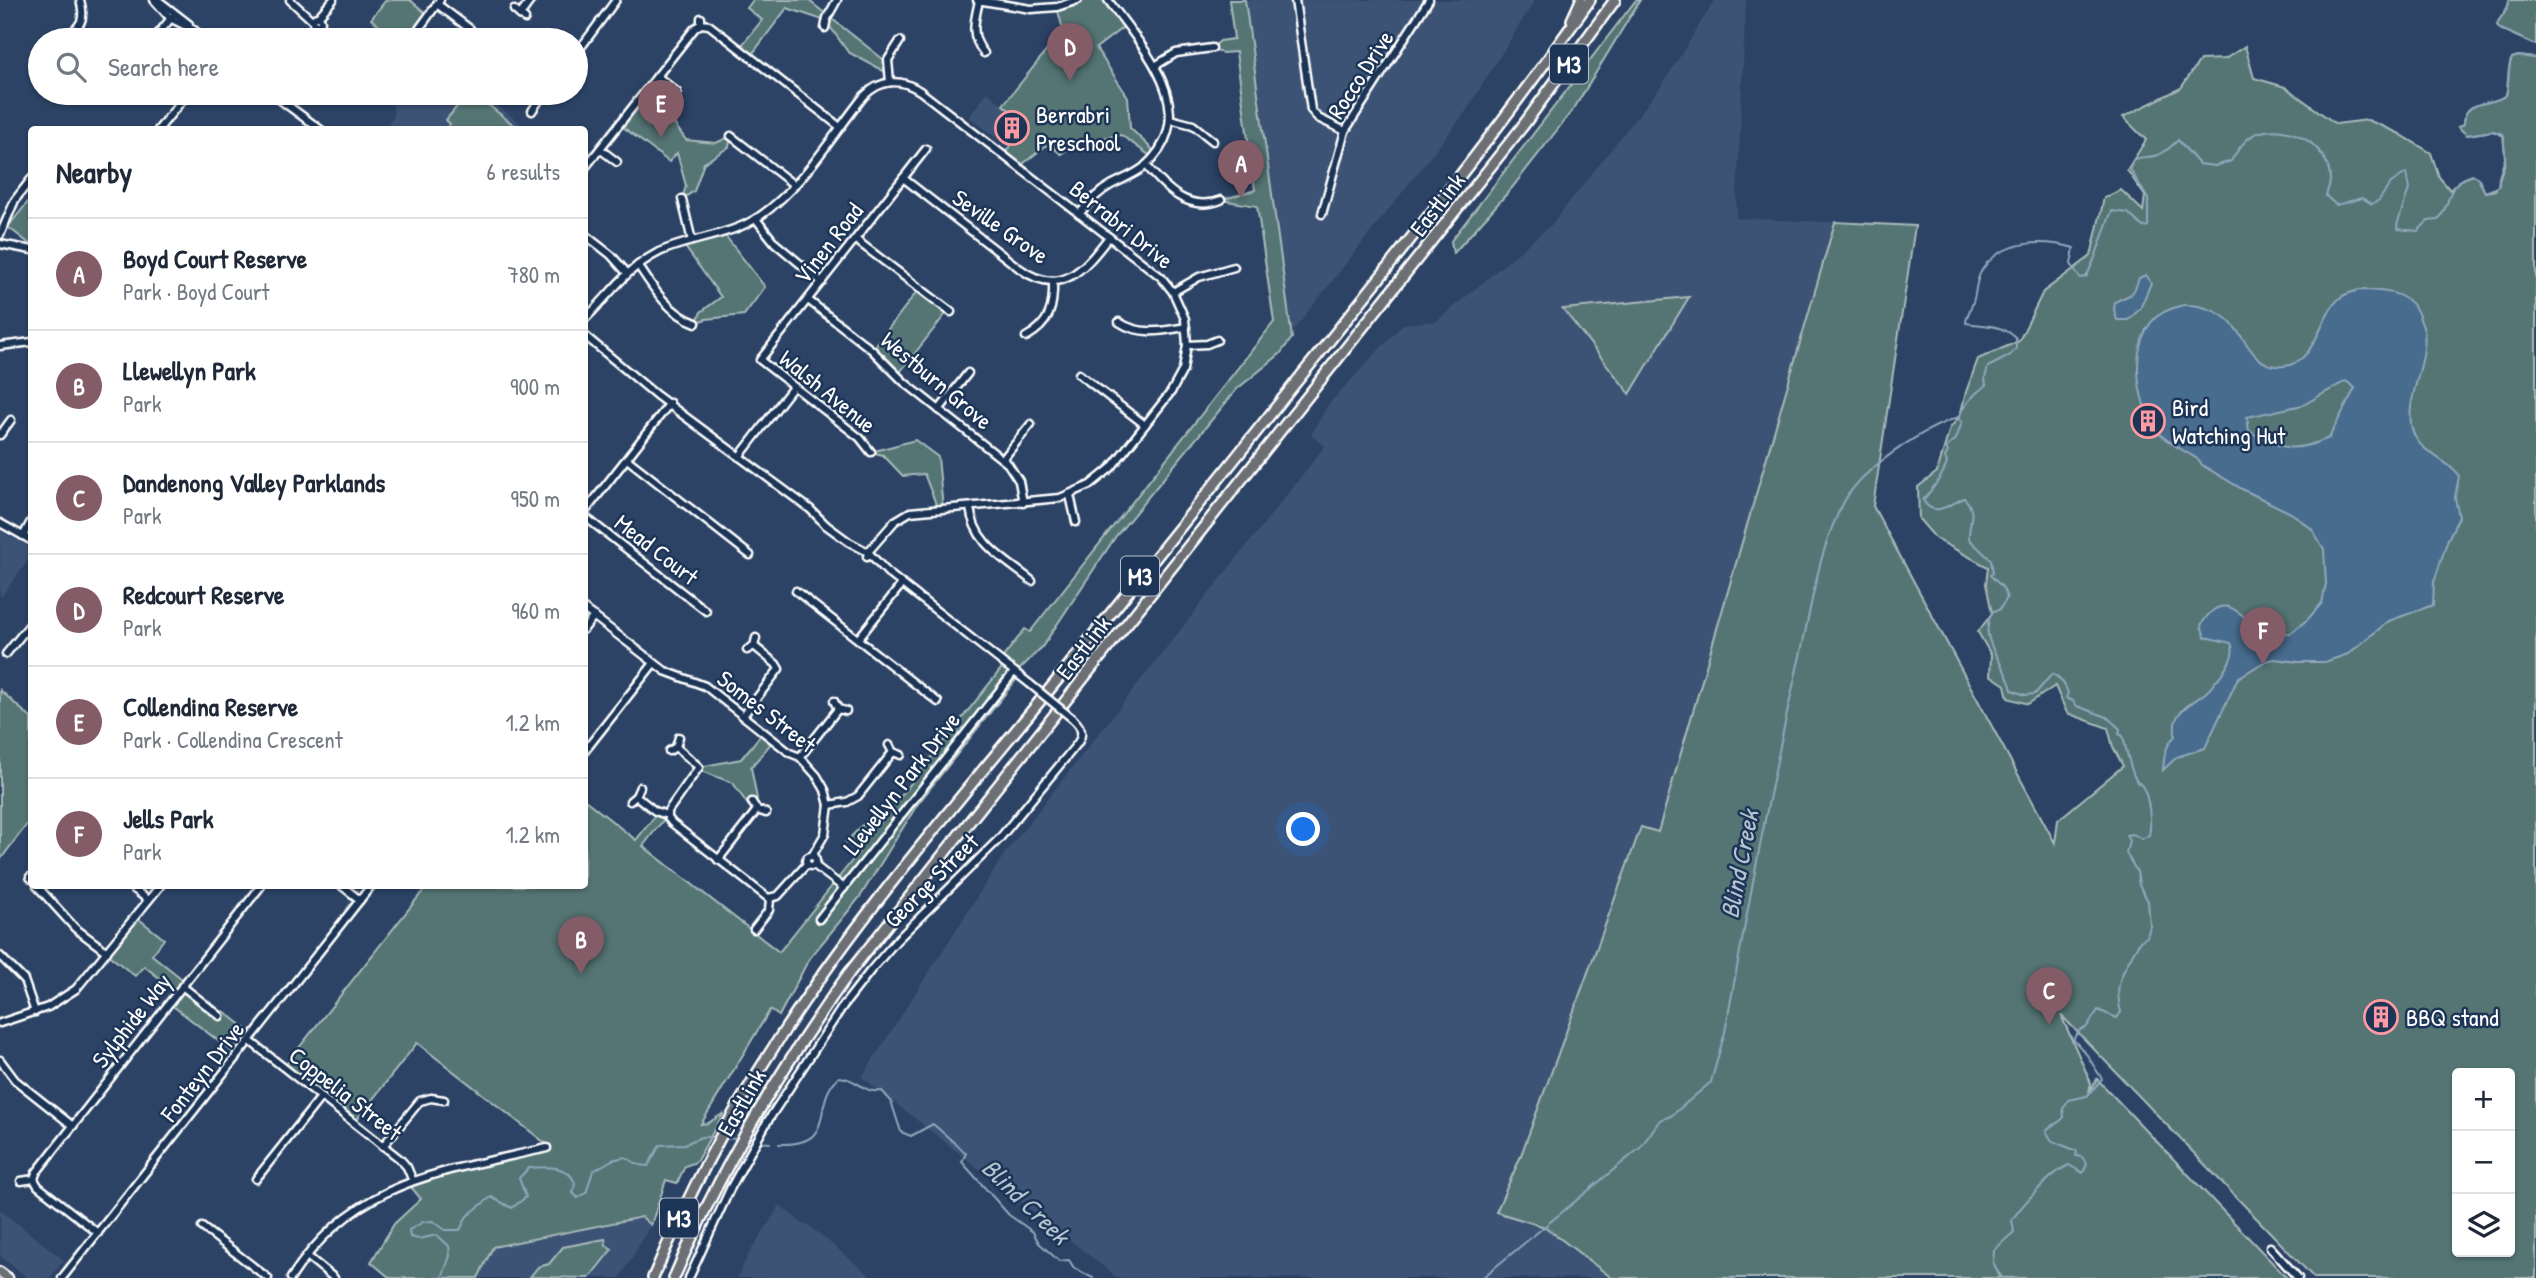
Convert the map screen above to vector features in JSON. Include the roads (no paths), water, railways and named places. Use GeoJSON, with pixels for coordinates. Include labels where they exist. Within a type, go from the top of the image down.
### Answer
{"type":"FeatureCollection","features":[{"type":"Feature","properties":{"kind":"highway"},"geometry":{"type":"LineString","coordinates":[[1562,40],[1581,0]]}},
{"type":"Feature","properties":{"kind":"highway","name":"EastLink"},"geometry":{"type":"LineString","coordinates":[[653,1276],[730,1119],[773,1046],[851,936],[1399,254],[1590,0]]}},
{"type":"Feature","properties":{"kind":"highway","name":"EastLink"},"geometry":{"type":"LineString","coordinates":[[674,1278],[729,1161],[752,1121],[815,1020],[873,941],[1522,127],[1617,0]]}},
{"type":"Feature","properties":{"kind":"main road"},"geometry":{"type":"LineString","coordinates":[[0,1272],[8,1278]]}},
{"type":"Feature","properties":{"kind":"street"},"geometry":{"type":"LineString","coordinates":[[75,28],[84,14],[80,0]]}},
{"type":"Feature","properties":{"kind":"street"},"geometry":{"type":"LineString","coordinates":[[156,0],[172,16],[191,28]]}},
{"type":"Feature","properties":{"kind":"street"},"geometry":{"type":"LineString","coordinates":[[290,0],[326,28]]}},
{"type":"Feature","properties":{"kind":"street"},"geometry":{"type":"LineString","coordinates":[[312,28],[333,0]]}},
{"type":"Feature","properties":{"kind":"street"},"geometry":{"type":"LineString","coordinates":[[519,15],[531,0]]}},
{"type":"Feature","properties":{"kind":"street"},"geometry":{"type":"LineString","coordinates":[[588,38],[616,0]]}},
{"type":"Feature","properties":{"kind":"street"},"geometry":{"type":"LineString","coordinates":[[825,28],[828,15],[837,0]]}},
{"type":"Feature","properties":{"kind":"street"},"geometry":{"type":"LineString","coordinates":[[984,53],[974,36],[978,1],[1031,9],[1057,7],[1078,0]]}},
{"type":"Feature","properties":{"kind":"street"},"geometry":{"type":"LineString","coordinates":[[1079,214],[1102,191],[1146,165],[1161,146],[1170,119],[1168,92],[1155,66],[1108,0]]}},
{"type":"Feature","properties":{"kind":"street"},"geometry":{"type":"LineString","coordinates":[[1294,0],[1311,110],[1318,118],[1345,131]]}},
{"type":"Feature","properties":{"kind":"street","name":"Rocco Drive"},"geometry":{"type":"LineString","coordinates":[[1322,214],[1345,131],[1429,0]]}},
{"type":"Feature","properties":{"kind":"street"},"geometry":{"type":"LineString","coordinates":[[420,28],[439,2],[469,28]]}},
{"type":"Feature","properties":{"kind":"street"},"geometry":{"type":"LineString","coordinates":[[162,28],[172,16]]}},
{"type":"Feature","properties":{"kind":"street"},"geometry":{"type":"LineString","coordinates":[[588,164],[701,21],[840,127]]}},
{"type":"Feature","properties":{"kind":"street"},"geometry":{"type":"LineString","coordinates":[[588,316],[638,265],[668,249],[724,234],[757,219],[780,200],[868,92],[876,86],[890,82],[889,57],[900,41]]}},
{"type":"Feature","properties":{"kind":"street"},"geometry":{"type":"LineString","coordinates":[[1155,66],[1173,54],[1212,48]]}},
{"type":"Feature","properties":{"kind":"street"},"geometry":{"type":"LineString","coordinates":[[657,76],[677,92]]}},
{"type":"Feature","properties":{"kind":"street","name":"Berrabri Drive"},"geometry":{"type":"LineString","coordinates":[[869,554],[895,521],[910,512],[1053,500],[1090,485],[1105,473],[1180,378],[1187,345],[1186,327],[1173,292],[1156,273],[920,91],[905,83],[890,82]]}},
{"type":"Feature","properties":{"kind":"street"},"geometry":{"type":"LineString","coordinates":[[161,126],[178,105]]}},
{"type":"Feature","properties":{"kind":"street"},"geometry":{"type":"LineString","coordinates":[[290,105],[316,126]]}},
{"type":"Feature","properties":{"kind":"street"},"geometry":{"type":"LineString","coordinates":[[532,111],[536,105]]}},
{"type":"Feature","properties":{"kind":"street"},"geometry":{"type":"LineString","coordinates":[[1170,119],[1196,126],[1213,141]]}},
{"type":"Feature","properties":{"kind":"street"},"geometry":{"type":"LineString","coordinates":[[731,136],[794,185]]}},
{"type":"Feature","properties":{"kind":"street"},"geometry":{"type":"LineString","coordinates":[[600,149],[617,162]]}},
{"type":"Feature","properties":{"kind":"street","name":"Vinen Road"},"geometry":{"type":"LineString","coordinates":[[760,360],[926,149]]}},
{"type":"Feature","properties":{"kind":"street"},"geometry":{"type":"LineString","coordinates":[[1146,165],[1166,188],[1185,200],[1202,204],[1221,200]]}},
{"type":"Feature","properties":{"kind":"street","name":"Seville Grove"},"geometry":{"type":"LineString","coordinates":[[903,177],[1036,278],[1053,281],[1073,275],[1083,268],[1109,237]]}},
{"type":"Feature","properties":{"kind":"street"},"geometry":{"type":"LineString","coordinates":[[0,235],[15,201],[28,183]]}},
{"type":"Feature","properties":{"kind":"street"},"geometry":{"type":"LineString","coordinates":[[682,199],[692,241]]}},
{"type":"Feature","properties":{"kind":"street"},"geometry":{"type":"LineString","coordinates":[[757,219],[775,243],[822,282]]}},
{"type":"Feature","properties":{"kind":"street"},"geometry":{"type":"LineString","coordinates":[[588,237],[611,256],[627,274]]}},
{"type":"Feature","properties":{"kind":"street"},"geometry":{"type":"LineString","coordinates":[[856,240],[951,312]]}},
{"type":"Feature","properties":{"kind":"street"},"geometry":{"type":"LineString","coordinates":[[0,244],[28,249]]}},
{"type":"Feature","properties":{"kind":"street"},"geometry":{"type":"LineString","coordinates":[[638,265],[670,307],[696,323]]}},
{"type":"Feature","properties":{"kind":"street"},"geometry":{"type":"LineString","coordinates":[[1173,292],[1196,279],[1234,267]]}},
{"type":"Feature","properties":{"kind":"street"},"geometry":{"type":"LineString","coordinates":[[1026,337],[1039,330],[1048,318],[1053,306],[1053,281]]}},
{"type":"Feature","properties":{"kind":"street","name":"Westburn Grove"},"geometry":{"type":"LineString","coordinates":[[808,300],[870,348],[904,382],[1003,459],[1019,481],[1023,503]]}},
{"type":"Feature","properties":{"kind":"street"},"geometry":{"type":"LineString","coordinates":[[588,320],[592,313]]}},
{"type":"Feature","properties":{"kind":"street"},"geometry":{"type":"LineString","coordinates":[[1119,322],[1132,329],[1149,332],[1186,327]]}},
{"type":"Feature","properties":{"kind":"street","name":"George Street"},"geometry":{"type":"LineString","coordinates":[[588,338],[658,391],[792,498],[807,513],[849,542],[858,552],[869,554],[877,567],[1073,719],[1081,729],[1082,736],[999,839],[870,970],[825,1031],[744,1162],[689,1278]]}},
{"type":"Feature","properties":{"kind":"street"},"geometry":{"type":"LineString","coordinates":[[1187,345],[1207,344],[1217,340]]}},
{"type":"Feature","properties":{"kind":"street"},"geometry":{"type":"LineString","coordinates":[[0,346],[28,342]]}},
{"type":"Feature","properties":{"kind":"street","name":"Walsh Avenue"},"geometry":{"type":"LineString","coordinates":[[760,360],[860,438],[870,452]]}},
{"type":"Feature","properties":{"kind":"street"},"geometry":{"type":"LineString","coordinates":[[939,410],[968,373]]}},
{"type":"Feature","properties":{"kind":"street"},"geometry":{"type":"LineString","coordinates":[[1079,374],[1145,425]]}},
{"type":"Feature","properties":{"kind":"street"},"geometry":{"type":"LineString","coordinates":[[739,457],[793,387]]}},
{"type":"Feature","properties":{"kind":"street"},"geometry":{"type":"LineString","coordinates":[[588,509],[670,403]]}},
{"type":"Feature","properties":{"kind":"street"},"geometry":{"type":"LineString","coordinates":[[0,435],[11,420]]}},
{"type":"Feature","properties":{"kind":"street"},"geometry":{"type":"LineString","coordinates":[[1003,459],[1031,425]]}},
{"type":"Feature","properties":{"kind":"street"},"geometry":{"type":"LineString","coordinates":[[627,459],[750,555]]}},
{"type":"Feature","properties":{"kind":"street"},"geometry":{"type":"LineString","coordinates":[[1070,495],[1076,522]]}},
{"type":"Feature","properties":{"kind":"street"},"geometry":{"type":"LineString","coordinates":[[970,507],[973,525],[979,536],[1032,581]]}},
{"type":"Feature","properties":{"kind":"street","name":"Mead Court"},"geometry":{"type":"LineString","coordinates":[[588,517],[706,611]]}},
{"type":"Feature","properties":{"kind":"street"},"geometry":{"type":"LineString","coordinates":[[0,523],[28,539]]}},
{"type":"Feature","properties":{"kind":"street"},"geometry":{"type":"LineString","coordinates":[[23,537],[28,528]]}},
{"type":"Feature","properties":{"kind":"street"},"geometry":{"type":"LineString","coordinates":[[858,639],[901,584]]}},
{"type":"Feature","properties":{"kind":"street"},"geometry":{"type":"LineString","coordinates":[[796,592],[938,702]]}},
{"type":"Feature","properties":{"kind":"street","name":"Somes Street"},"geometry":{"type":"LineString","coordinates":[[588,612],[654,663],[673,675],[701,684],[790,753],[800,757],[822,783],[829,805]]}},
{"type":"Feature","properties":{"kind":"street"},"geometry":{"type":"LineString","coordinates":[[588,624],[594,617]]}},
{"type":"Feature","properties":{"kind":"street"},"geometry":{"type":"LineString","coordinates":[[6,654],[28,627]]}},
{"type":"Feature","properties":{"kind":"street"},"geometry":{"type":"LineString","coordinates":[[747,650],[754,646],[756,638]]}},
{"type":"Feature","properties":{"kind":"street"},"geometry":{"type":"LineString","coordinates":[[743,716],[779,669],[754,646]]}},
{"type":"Feature","properties":{"kind":"street"},"geometry":{"type":"LineString","coordinates":[[588,747],[654,663]]}},
{"type":"Feature","properties":{"kind":"street","name":"Llewellyn Park Drive"},"geometry":{"type":"LineString","coordinates":[[820,919],[1014,672]]}},
{"type":"Feature","properties":{"kind":"street"},"geometry":{"type":"LineString","coordinates":[[834,701],[838,709],[846,711]]}},
{"type":"Feature","properties":{"kind":"street"},"geometry":{"type":"LineString","coordinates":[[800,757],[838,709]]}},
{"type":"Feature","properties":{"kind":"street"},"geometry":{"type":"LineString","coordinates":[[667,815],[699,769],[696,763],[672,749],[679,737]]}},
{"type":"Feature","properties":{"kind":"street"},"geometry":{"type":"LineString","coordinates":[[889,745],[893,752],[901,755]]}},
{"type":"Feature","properties":{"kind":"street"},"geometry":{"type":"LineString","coordinates":[[844,888],[807,859],[812,856],[825,834],[829,805],[850,801],[859,796],[893,752]]}},
{"type":"Feature","properties":{"kind":"street"},"geometry":{"type":"LineString","coordinates":[[630,801],[640,787]]}},
{"type":"Feature","properties":{"kind":"street"},"geometry":{"type":"LineString","coordinates":[[636,796],[655,811],[667,815],[671,823],[770,899]]}},
{"type":"Feature","properties":{"kind":"street"},"geometry":{"type":"LineString","coordinates":[[752,802],[757,810],[766,813]]}},
{"type":"Feature","properties":{"kind":"street"},"geometry":{"type":"LineString","coordinates":[[718,860],[757,810]]}},
{"type":"Feature","properties":{"kind":"street"},"geometry":{"type":"LineString","coordinates":[[770,899],[780,895],[811,864]]}},
{"type":"Feature","properties":{"kind":"street"},"geometry":{"type":"LineString","coordinates":[[40,889],[75,928],[107,952]]}},
{"type":"Feature","properties":{"kind":"street"},"geometry":{"type":"LineString","coordinates":[[134,889],[148,900]]}},
{"type":"Feature","properties":{"kind":"street"},"geometry":{"type":"LineString","coordinates":[[0,1023],[54,1005],[76,989],[157,889]]}},
{"type":"Feature","properties":{"kind":"street","name":"Sylphide Way"},"geometry":{"type":"LineString","coordinates":[[34,1179],[259,889]]}},
{"type":"Feature","properties":{"kind":"street"},"geometry":{"type":"LineString","coordinates":[[345,889],[360,900]]}},
{"type":"Feature","properties":{"kind":"street","name":"Fonteyn Drive"},"geometry":{"type":"LineString","coordinates":[[62,1278],[369,889]]}},
{"type":"Feature","properties":{"kind":"street"},"geometry":{"type":"LineString","coordinates":[[754,929],[768,911],[770,899]]}},
{"type":"Feature","properties":{"kind":"street"},"geometry":{"type":"LineString","coordinates":[[0,956],[24,980],[35,1012]]}},
{"type":"Feature","properties":{"kind":"street"},"geometry":{"type":"LineString","coordinates":[[182,986],[220,1016]]}},
{"type":"Feature","properties":{"kind":"street","name":"Coppelia Street"},"geometry":{"type":"LineString","coordinates":[[250,1041],[405,1164],[412,1179]]}},
{"type":"Feature","properties":{"kind":"street"},"geometry":{"type":"LineString","coordinates":[[0,1060],[16,1082],[73,1126]]}},
{"type":"Feature","properties":{"kind":"street"},"geometry":{"type":"LineString","coordinates":[[256,1179],[320,1097]]}},
{"type":"Feature","properties":{"kind":"street"},"geometry":{"type":"LineString","coordinates":[[383,1146],[418,1103],[427,1099],[444,1100]]}},
{"type":"Feature","properties":{"kind":"street"},"geometry":{"type":"LineString","coordinates":[[291,1278],[325,1236],[351,1213],[384,1193],[412,1179],[547,1148]]}},
{"type":"Feature","properties":{"kind":"street"},"geometry":{"type":"LineString","coordinates":[[21,1181],[34,1179],[38,1186],[98,1233]]}},
{"type":"Feature","properties":{"kind":"street"},"geometry":{"type":"LineString","coordinates":[[202,1227],[268,1278]]}},
{"type":"Feature","properties":{"kind":"street"},"geometry":{"type":"LineString","coordinates":[[2270,1247],[2298,1278]]}},
{"type":"Feature","properties":{"kind":"street"},"geometry":{"type":"LineString","coordinates":[[307,1256],[334,1278]]}},
{"type":"Feature","properties":{"kind":"waterway"},"geometry":{"type":"LineString","coordinates":[[2509,0],[2497,25],[2500,29],[2536,45]]}},
{"type":"Feature","properties":{"kind":"waterway"},"geometry":{"type":"LineString","coordinates":[[2001,1278],[1993,1262],[1994,1250],[2014,1232],[2012,1220],[2054,1174],[2069,1165],[2083,1173],[2087,1164],[2082,1157],[2076,1156],[2077,1151],[2052,1141],[2046,1131],[2064,1117],[2063,1109],[2068,1100],[2087,1096],[2102,1079],[2073,1039],[2081,1029],[2086,1028],[2098,1010],[2117,1018],[2121,1012],[2119,983],[2140,941],[2147,937],[2150,926],[2148,901],[2126,853],[2129,841],[2126,835],[2133,834],[2142,839],[2149,835],[2150,824],[2146,796],[2133,775],[2123,736],[2119,734],[2120,729],[2107,717],[2077,706],[2066,698],[2068,693],[2064,684],[2052,674],[2035,694],[2025,695],[2012,690],[1994,652],[1988,632],[1988,622],[1993,611],[1999,610],[2007,598],[2003,588],[1990,575],[1993,573],[1991,560],[1969,539],[1971,508],[1964,498],[1937,509],[1927,506],[1923,500],[1945,468],[1948,452],[1946,448],[1956,439],[1962,422],[1958,418],[1960,413],[1986,385],[1988,367],[2009,356],[2016,349],[2016,338],[2011,333],[1992,326],[1966,323],[1980,274],[1990,260],[2011,247],[2049,243],[2074,248],[2071,264],[2080,278],[2086,277],[2112,211],[2128,213],[2143,227],[2148,226],[2148,199],[2130,169],[2133,160],[2161,154],[2178,140],[2199,164],[2215,166],[2231,161],[2249,138],[2269,130],[2293,134],[2315,146],[2328,167],[2330,182],[2326,196],[2336,205],[2362,198],[2372,204],[2379,200],[2391,183],[2406,173],[2409,189],[2397,225],[2398,229],[2418,231],[2428,221],[2438,220],[2453,188],[2464,178],[2473,175],[2478,178],[2485,192],[2498,187],[2505,158],[2503,134],[2493,131],[2467,135],[2458,127],[2464,124],[2468,110],[2506,95],[2512,58],[2536,58]]}},
{"type":"Feature","properties":{"kind":"waterway","name":"Blind Creek"},"geometry":{"type":"LineString","coordinates":[[1482,1278],[1640,1148],[1660,1120],[1671,1116],[1711,1082],[1725,1032],[1791,695],[1818,572],[1829,535],[1845,500],[1865,475],[1912,440],[1959,417]]}},
{"type":"Feature","properties":{"kind":"waterway","name":"Blind Creek"},"geometry":{"type":"LineString","coordinates":[[779,1144],[798,1143],[810,1138],[817,1131],[830,1087],[839,1077],[870,1090],[882,1091],[891,1101],[901,1132],[911,1136],[933,1124],[966,1153],[962,1162],[1009,1215],[1033,1232],[1039,1243],[1059,1261],[1069,1260],[1074,1268],[1093,1278]]}},
{"type":"Feature","properties":{"kind":"waterway","name":"Blind Creek"},"geometry":{"type":"LineString","coordinates":[[442,1278],[450,1256],[449,1246],[437,1235],[419,1239],[410,1237],[409,1230],[423,1222],[433,1221],[445,1230],[460,1230],[467,1216],[491,1197],[512,1208],[526,1197],[519,1178],[529,1168],[555,1168],[567,1172],[575,1183],[573,1193],[578,1198],[586,1193],[593,1171],[612,1160],[625,1157],[639,1165],[648,1166],[660,1145],[685,1144],[701,1137],[718,1137]]}},
{"type":"Feature","properties":{"kind":"waterway","name":"Blind Creek"},"geometry":{"type":"LineString","coordinates":[[723,1138],[739,1139]]}},
{"type":"Feature","properties":{"kind":"waterway","name":"Blind Creek"},"geometry":{"type":"LineString","coordinates":[[758,1142],[770,1143]]}},
{"type":"Feature","properties":{"kind":"place","name":"Redcourt Reserve"},"geometry":{"type":"Point","coordinates":[1070,81]}},
{"type":"Feature","properties":{"kind":"place","name":"Berrabri Preschool"},"geometry":{"type":"Point","coordinates":[1012,128]}},
{"type":"Feature","properties":{"kind":"place","name":"Collendina Reserve"},"geometry":{"type":"Point","coordinates":[661,138]}},
{"type":"Feature","properties":{"kind":"place","name":"Boyd Court Reserve"},"geometry":{"type":"Point","coordinates":[1241,198]}},
{"type":"Feature","properties":{"kind":"place","name":"Bird Watching Hut"},"geometry":{"type":"Point","coordinates":[2148,421]}},
{"type":"Feature","properties":{"kind":"place","name":"Jells Park"},"geometry":{"type":"Point","coordinates":[2263,665]}},
{"type":"Feature","properties":{"kind":"place","name":"Llewellyn Park"},"geometry":{"type":"Point","coordinates":[581,974]}},
{"type":"Feature","properties":{"kind":"place","name":"BBQ stand"},"geometry":{"type":"Point","coordinates":[2381,1017]}},
{"type":"Feature","properties":{"kind":"place","name":"Dandenong Valley Parklands"},"geometry":{"type":"Point","coordinates":[2049,1025]}}]}
